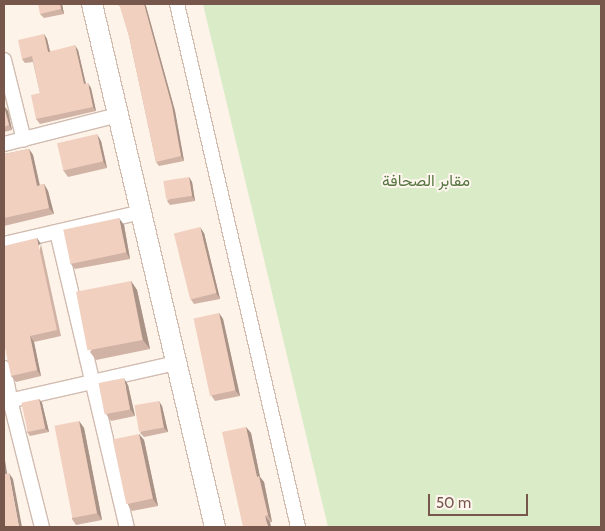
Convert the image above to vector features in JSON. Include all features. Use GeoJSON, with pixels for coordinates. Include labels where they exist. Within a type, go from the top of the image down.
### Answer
{"type":"FeatureCollection","features":[{"type":"Feature","properties":{"kind":"street"},"geometry":{"type":"LineString","coordinates":[[92,4],[215,527]]}},
{"type":"Feature","properties":{"kind":"street"},"geometry":{"type":"LineString","coordinates":[[178,4],[298,527]]}},
{"type":"Feature","properties":{"kind":"street"},"geometry":{"type":"LineString","coordinates":[[4,60],[24,140]]}},
{"type":"Feature","properties":{"kind":"street"},"geometry":{"type":"LineString","coordinates":[[4,144],[118,115]]}},
{"type":"Feature","properties":{"kind":"street"},"geometry":{"type":"LineString","coordinates":[[4,244],[141,212]]}},
{"type":"Feature","properties":{"kind":"street"},"geometry":{"type":"LineString","coordinates":[[57,232],[94,381],[127,527]]}},
{"type":"Feature","properties":{"kind":"street"},"geometry":{"type":"LineString","coordinates":[[7,401],[176,363]]}},
{"type":"Feature","properties":{"kind":"street"},"geometry":{"type":"LineString","coordinates":[[4,368],[7,401],[42,527]]}},
{"type":"Feature","properties":{"kind":"green space","name":"مقابر الصحافة"},"geometry":{"type":"Polygon","coordinates":[[[203,4],[601,4],[601,527],[328,527],[203,4]]]}},
{"type":"Feature","properties":{"kind":"building"},"geometry":{"type":"Polygon","coordinates":[[[38,4],[60,4],[61,9],[40,14],[38,4]]]}},
{"type":"Feature","properties":{"kind":"building"},"geometry":{"type":"Polygon","coordinates":[[[119,4],[144,4],[172,106],[181,156],[156,162],[129,36],[119,4]]]}},
{"type":"Feature","properties":{"kind":"building"},"geometry":{"type":"Polygon","coordinates":[[[44,34],[48,52],[75,45],[84,84],[88,83],[93,107],[36,119],[31,95],[40,93],[32,56],[22,59],[18,40],[44,34]]]}},
{"type":"Feature","properties":{"kind":"building"},"geometry":{"type":"Polygon","coordinates":[[[4,106],[9,125],[4,127],[4,106]]]}},
{"type":"Feature","properties":{"kind":"building"},"geometry":{"type":"Polygon","coordinates":[[[97,134],[103,161],[63,171],[57,143],[97,134]]]}},
{"type":"Feature","properties":{"kind":"building"},"geometry":{"type":"Polygon","coordinates":[[[29,149],[37,186],[44,184],[49,208],[4,218],[4,154],[29,149]]]}},
{"type":"Feature","properties":{"kind":"building"},"geometry":{"type":"Polygon","coordinates":[[[189,177],[192,196],[166,200],[163,181],[189,177]]]}},
{"type":"Feature","properties":{"kind":"building"},"geometry":{"type":"Polygon","coordinates":[[[119,218],[126,252],[71,264],[63,230],[119,218]]]}},
{"type":"Feature","properties":{"kind":"building"},"geometry":{"type":"Polygon","coordinates":[[[200,227],[216,293],[190,300],[174,234],[200,227]]]}},
{"type":"Feature","properties":{"kind":"building"},"geometry":{"type":"Polygon","coordinates":[[[37,238],[57,330],[30,336],[37,370],[11,376],[4,343],[4,246],[37,238]]]}},
{"type":"Feature","properties":{"kind":"building"},"geometry":{"type":"Polygon","coordinates":[[[131,281],[142,340],[87,351],[76,292],[131,281]]]}},
{"type":"Feature","properties":{"kind":"building"},"geometry":{"type":"Polygon","coordinates":[[[219,313],[235,390],[210,396],[194,318],[219,313]]]}},
{"type":"Feature","properties":{"kind":"building"},"geometry":{"type":"Polygon","coordinates":[[[124,378],[130,409],[105,414],[98,383],[124,378]]]}},
{"type":"Feature","properties":{"kind":"building"},"geometry":{"type":"Polygon","coordinates":[[[39,399],[45,428],[28,432],[21,403],[39,399]]]}},
{"type":"Feature","properties":{"kind":"building"},"geometry":{"type":"Polygon","coordinates":[[[159,401],[164,428],[139,432],[134,405],[159,401]]]}},
{"type":"Feature","properties":{"kind":"building"},"geometry":{"type":"Polygon","coordinates":[[[79,421],[97,513],[72,518],[54,426],[79,421]]]}},
{"type":"Feature","properties":{"kind":"building"},"geometry":{"type":"Polygon","coordinates":[[[246,427],[268,515],[265,516],[268,527],[243,527],[222,432],[246,427]]]}},
{"type":"Feature","properties":{"kind":"building"},"geometry":{"type":"Polygon","coordinates":[[[139,434],[153,499],[126,504],[113,440],[139,434]]]}},
{"type":"Feature","properties":{"kind":"building"},"geometry":{"type":"Polygon","coordinates":[[[4,468],[5,474],[9,473],[19,527],[4,527],[4,468]]]}}]}
